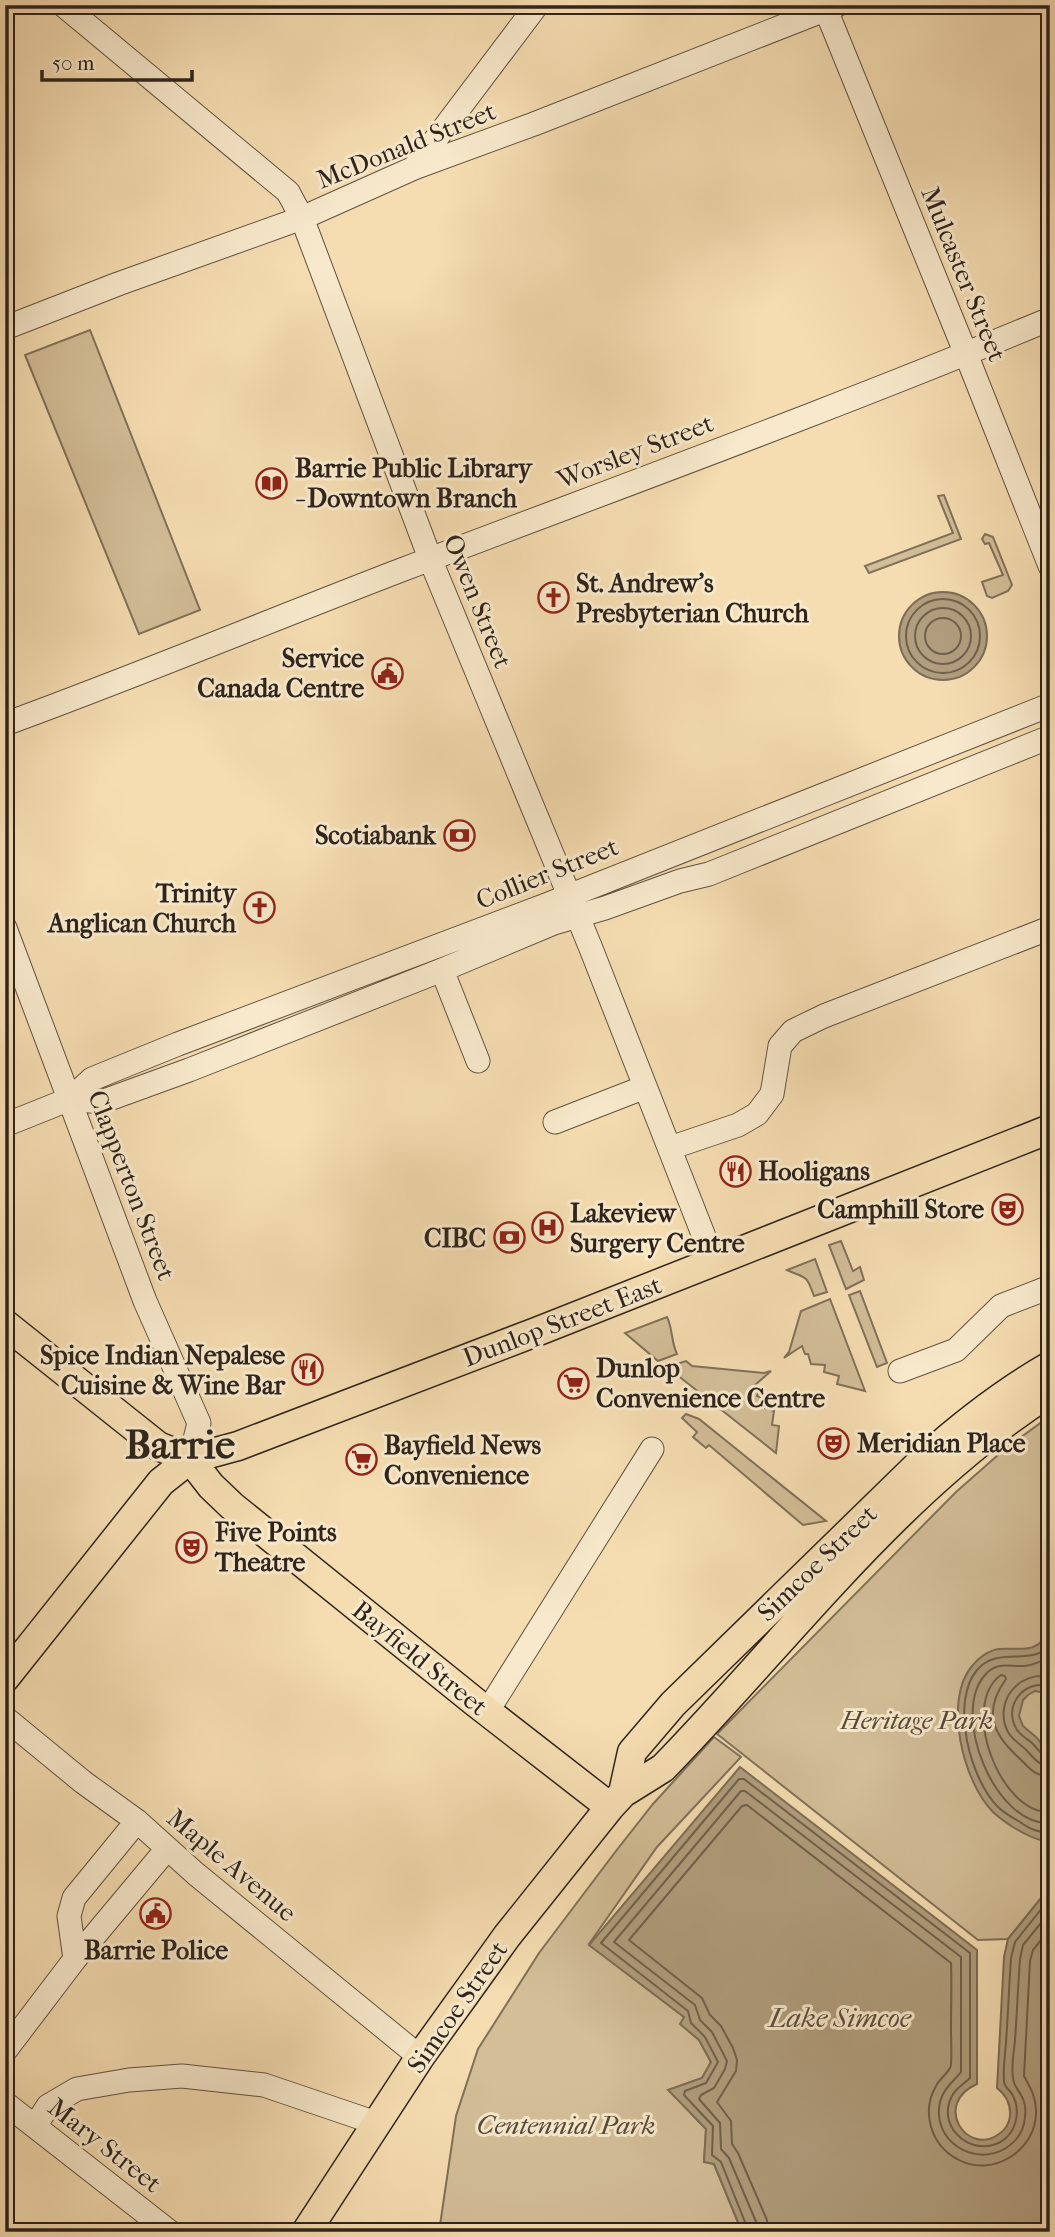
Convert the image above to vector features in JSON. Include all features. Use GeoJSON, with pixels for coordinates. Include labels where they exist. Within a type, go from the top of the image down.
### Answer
{"type":"FeatureCollection","features":[{"type":"Feature","properties":{"kind":"main road","name":"Dunlop Street East"},"geometry":{"type":"LineString","coordinates":[[190,1459],[238,1446],[1050,1129]]}},
{"type":"Feature","properties":{"kind":"main road","name":"Bayfield Street"},"geometry":{"type":"LineString","coordinates":[[5,1324],[158,1446],[190,1459],[232,1506],[487,1712],[617,1800]]}},
{"type":"Feature","properties":{"kind":"main road","name":"Simcoe Street"},"geometry":{"type":"LineString","coordinates":[[617,1800],[632,1752],[673,1704],[929,1454],[957,1429],[1006,1393],[1050,1366]]}},
{"type":"Feature","properties":{"kind":"main road","name":"Simcoe Street"},"geometry":{"type":"LineString","coordinates":[[306,2232],[420,2057],[507,1936],[617,1800],[663,1768],[906,1508],[954,1463],[1017,1413],[1050,1392]]}},
{"type":"Feature","properties":{"kind":"main road"},"geometry":{"type":"LineString","coordinates":[[5,1678],[161,1482],[190,1459]]}},
{"type":"Feature","properties":{"kind":"street","name":"Owen Street"},"geometry":{"type":"LineString","coordinates":[[63,5],[288,192],[302,218],[431,561],[573,905],[714,1262]]}},
{"type":"Feature","properties":{"kind":"street"},"geometry":{"type":"LineString","coordinates":[[414,168],[537,5]]}},
{"type":"Feature","properties":{"kind":"street","name":"McDonald Street"},"geometry":{"type":"LineString","coordinates":[[5,328],[302,218],[414,168],[534,124],[829,7]]}},
{"type":"Feature","properties":{"kind":"street","name":"Mulcaster Street"},"geometry":{"type":"LineString","coordinates":[[829,7],[1050,566]]}},
{"type":"Feature","properties":{"kind":"street","name":"Worsley Street"},"geometry":{"type":"LineString","coordinates":[[5,724],[129,679],[967,354],[1050,319]]}},
{"type":"Feature","properties":{"kind":"street","name":"Collier Street"},"geometry":{"type":"LineString","coordinates":[[5,1125],[70,1099],[92,1079],[104,1074],[573,905],[1050,705]]}},
{"type":"Feature","properties":{"kind":"street","name":"Collier Street"},"geometry":{"type":"LineString","coordinates":[[70,1099],[101,1101],[189,1070],[554,923],[573,905],[709,874],[1050,737]]}},
{"type":"Feature","properties":{"kind":"street","name":"Clapperton Street"},"geometry":{"type":"LineString","coordinates":[[5,928],[145,1301],[199,1423],[190,1459]]}},
{"type":"Feature","properties":{"kind":"street"},"geometry":{"type":"LineString","coordinates":[[670,1148],[738,1125],[757,1114],[772,1094],[780,1046],[793,1031],[824,1016],[1050,928]]}},
{"type":"Feature","properties":{"kind":"street"},"geometry":{"type":"LineString","coordinates":[[442,970],[478,1061]]}},
{"type":"Feature","properties":{"kind":"street"},"geometry":{"type":"LineString","coordinates":[[555,1122],[645,1087]]}},
{"type":"Feature","properties":{"kind":"street"},"geometry":{"type":"LineString","coordinates":[[900,1371],[956,1350],[1001,1306],[1050,1287]]}},
{"type":"Feature","properties":{"kind":"street"},"geometry":{"type":"LineString","coordinates":[[487,1712],[652,1449]]}},
{"type":"Feature","properties":{"kind":"street","name":"Maple Avenue"},"geometry":{"type":"LineString","coordinates":[[5,1718],[83,1782],[137,1821],[166,1850],[420,2057]]}},
{"type":"Feature","properties":{"kind":"street"},"geometry":{"type":"LineString","coordinates":[[75,1959],[69,1916],[74,1899],[137,1821]]}},
{"type":"Feature","properties":{"kind":"street"},"geometry":{"type":"LineString","coordinates":[[5,2051],[75,1959],[166,1850]]}},
{"type":"Feature","properties":{"kind":"street"},"geometry":{"type":"LineString","coordinates":[[35,2126],[48,2106],[77,2089],[129,2080],[182,2076],[264,2085],[376,2123]]}},
{"type":"Feature","properties":{"kind":"street","name":"Mary Street"},"geometry":{"type":"LineString","coordinates":[[5,2103],[170,2232]]}},
{"type":"Feature","properties":{"kind":"green space"},"geometry":{"type":"Polygon","coordinates":[[[90,330],[200,610],[139,634],[25,355],[90,330]]]}},
{"type":"Feature","properties":{"kind":"green space"},"geometry":{"type":"Polygon","coordinates":[[[944,495],[961,539],[869,573],[865,566],[953,533],[938,496],[944,495]]]}},
{"type":"Feature","properties":{"kind":"green space"},"geometry":{"type":"Polygon","coordinates":[[[985,534],[993,537],[1012,585],[1008,591],[992,598],[987,596],[982,582],[1003,575],[989,543],[985,544],[982,539],[985,534]]]}},
{"type":"Feature","properties":{"kind":"green space"},"geometry":{"type":"Polygon","coordinates":[[[841,1241],[853,1271],[860,1267],[864,1280],[846,1289],[829,1245],[841,1241]]]}},
{"type":"Feature","properties":{"kind":"green space"},"geometry":{"type":"Polygon","coordinates":[[[815,1259],[827,1292],[814,1296],[805,1278],[787,1270],[815,1259]]]}},
{"type":"Feature","properties":{"kind":"green space"},"geometry":{"type":"Polygon","coordinates":[[[860,1291],[887,1363],[877,1367],[849,1295],[860,1291]]]}},
{"type":"Feature","properties":{"kind":"green space"},"geometry":{"type":"Polygon","coordinates":[[[830,1299],[865,1391],[837,1384],[839,1376],[824,1372],[825,1365],[811,1364],[802,1346],[784,1358],[789,1352],[801,1311],[830,1299]]]}},
{"type":"Feature","properties":{"kind":"green space"},"geometry":{"type":"Polygon","coordinates":[[[667,1317],[677,1354],[658,1361],[625,1333],[667,1317]]]}},
{"type":"Feature","properties":{"kind":"green space"},"geometry":{"type":"Polygon","coordinates":[[[686,1361],[692,1366],[764,1373],[771,1371],[755,1385],[760,1389],[757,1396],[765,1399],[765,1408],[774,1411],[772,1425],[779,1426],[776,1453],[667,1367],[686,1361]]]}},
{"type":"Feature","properties":{"kind":"green space"},"geometry":{"type":"Polygon","coordinates":[[[686,1414],[699,1419],[826,1521],[803,1525],[709,1445],[706,1448],[693,1437],[697,1432],[682,1418],[686,1414]]]}},
{"type":"Feature","properties":{"kind":"green space","name":"Heritage Park"},"geometry":{"type":"Polygon","coordinates":[[[1050,1416],[1050,1887],[1008,1939],[978,1940],[717,1734],[956,1492],[1006,1448],[1050,1416]]]}},
{"type":"Feature","properties":{"kind":"green space","name":"Centennial Park"},"geometry":{"type":"Polygon","coordinates":[[[714,1737],[741,1757],[657,1847],[589,1944],[684,2017],[681,2024],[699,2040],[711,2062],[702,2078],[669,2090],[706,2129],[704,2162],[714,2164],[742,2232],[439,2232],[456,2116],[478,2049],[539,1953],[616,1851],[653,1804],[714,1737]]]}},
{"type":"Feature","properties":{"kind":"water"},"geometry":{"type":"Polygon","coordinates":[[[943,592],[968,599],[980,611],[987,636],[980,661],[968,673],[943,680],[918,673],[906,661],[899,636],[906,611],[918,599],[943,592]]]}},
{"type":"Feature","properties":{"kind":"water"},"geometry":{"type":"Polygon","coordinates":[[[1046,1634],[1050,1636],[1050,1694],[1035,1691],[1028,1695],[1023,1700],[1019,1716],[1023,1726],[1050,1755],[1050,1837],[1044,1841],[1010,1825],[982,1799],[966,1762],[958,1719],[963,1681],[977,1660],[995,1650],[1032,1647],[1042,1641],[1046,1634]]]}},
{"type":"Feature","properties":{"kind":"water","name":"Lake Simcoe"},"geometry":{"type":"Polygon","coordinates":[[[740,1767],[977,1950],[977,2084],[964,2093],[957,2103],[956,2115],[966,2134],[976,2139],[987,2139],[999,2134],[1009,2122],[1009,2104],[997,2088],[1004,1957],[1008,1939],[1050,1887],[1050,2232],[742,2232],[714,2164],[704,2162],[706,2129],[668,2090],[702,2078],[711,2062],[699,2040],[680,2024],[684,2017],[589,1945],[740,1767]]]}},
{"type":"Feature","properties":{"kind":"place","name":"Barrie Public Library - Downtown Branch"},"geometry":{"type":"Point","coordinates":[272,483]}},
{"type":"Feature","properties":{"kind":"place","name":"St. Andrew's Presbyterian Church"},"geometry":{"type":"Point","coordinates":[553,598]}},
{"type":"Feature","properties":{"kind":"place","name":"Service Canada Centre"},"geometry":{"type":"Point","coordinates":[387,673]}},
{"type":"Feature","properties":{"kind":"place","name":"Scotiabank"},"geometry":{"type":"Point","coordinates":[459,835]}},
{"type":"Feature","properties":{"kind":"place","name":"Trinity Anglican Church"},"geometry":{"type":"Point","coordinates":[259,908]}},
{"type":"Feature","properties":{"kind":"place","name":"Hooligans"},"geometry":{"type":"Point","coordinates":[735,1171]}},
{"type":"Feature","properties":{"kind":"place","name":"Camphill Store"},"geometry":{"type":"Point","coordinates":[1007,1209]}},
{"type":"Feature","properties":{"kind":"place","name":"Lakeview Surgery Centre"},"geometry":{"type":"Point","coordinates":[547,1228]}},
{"type":"Feature","properties":{"kind":"place","name":"CIBC"},"geometry":{"type":"Point","coordinates":[509,1238]}},
{"type":"Feature","properties":{"kind":"place","name":"Spice Indian Nepalese Cuisine & Wine Bar"},"geometry":{"type":"Point","coordinates":[308,1370]}},
{"type":"Feature","properties":{"kind":"place","name":"Dunlop Convenience Centre"},"geometry":{"type":"Point","coordinates":[573,1383]}},
{"type":"Feature","properties":{"kind":"place","name":"Meridian Place"},"geometry":{"type":"Point","coordinates":[834,1443]}},
{"type":"Feature","properties":{"kind":"place","name":"Bayfield News Convenience"},"geometry":{"type":"Point","coordinates":[361,1460]}},
{"type":"Feature","properties":{"kind":"place","name":"Five Points Theatre"},"geometry":{"type":"Point","coordinates":[192,1547]}},
{"type":"Feature","properties":{"kind":"place","name":"Barrie Police"},"geometry":{"type":"Point","coordinates":[156,1914]}},
{"type":"Feature","properties":{"kind":"district","name":"Barrie"},"geometry":{"type":"Point","coordinates":[180,1444]}}]}
